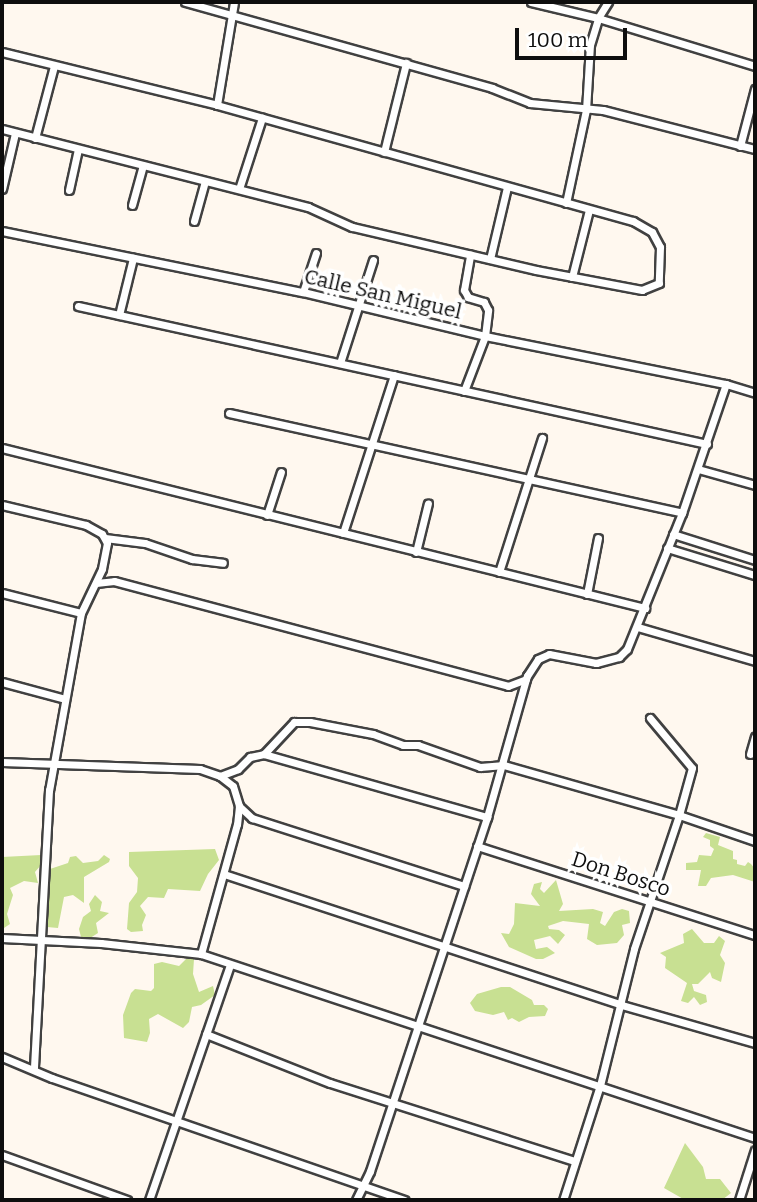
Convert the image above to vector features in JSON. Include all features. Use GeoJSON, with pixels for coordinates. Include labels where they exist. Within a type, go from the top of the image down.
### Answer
{"type":"FeatureCollection","features":[{"type":"Feature","properties":{"kind":"street"},"geometry":{"type":"LineString","coordinates":[[185,2],[492,88],[530,103],[604,110],[755,149]]}},
{"type":"Feature","properties":{"kind":"street"},"geometry":{"type":"LineString","coordinates":[[217,105],[228,48],[233,2]]}},
{"type":"Feature","properties":{"kind":"street"},"geometry":{"type":"LineString","coordinates":[[531,2],[598,18],[755,66]]}},
{"type":"Feature","properties":{"kind":"street"},"geometry":{"type":"LineString","coordinates":[[566,204],[586,110],[590,45],[598,18],[608,2]]}},
{"type":"Feature","properties":{"kind":"street"},"geometry":{"type":"LineString","coordinates":[[2,52],[217,105],[633,221],[652,232],[660,247],[659,283],[642,290],[470,255],[352,227],[308,207],[2,130]]}},
{"type":"Feature","properties":{"kind":"street"},"geometry":{"type":"LineString","coordinates":[[384,152],[406,64]]}},
{"type":"Feature","properties":{"kind":"street"},"geometry":{"type":"LineString","coordinates":[[35,138],[54,66]]}},
{"type":"Feature","properties":{"kind":"street"},"geometry":{"type":"LineString","coordinates":[[740,146],[755,89]]}},
{"type":"Feature","properties":{"kind":"street"},"geometry":{"type":"LineString","coordinates":[[239,189],[262,118]]}},
{"type":"Feature","properties":{"kind":"street"},"geometry":{"type":"LineString","coordinates":[[2,189],[15,133]]}},
{"type":"Feature","properties":{"kind":"street"},"geometry":{"type":"LineString","coordinates":[[69,190],[78,149]]}},
{"type":"Feature","properties":{"kind":"street"},"geometry":{"type":"LineString","coordinates":[[132,205],[143,165]]}},
{"type":"Feature","properties":{"kind":"street"},"geometry":{"type":"LineString","coordinates":[[194,222],[205,181]]}},
{"type":"Feature","properties":{"kind":"street"},"geometry":{"type":"LineString","coordinates":[[489,259],[507,187]]}},
{"type":"Feature","properties":{"kind":"street"},"geometry":{"type":"LineString","coordinates":[[572,277],[589,210]]}},
{"type":"Feature","properties":{"kind":"street","name":"Calle San Miguel"},"geometry":{"type":"LineString","coordinates":[[2,231],[303,292],[485,336],[726,384],[755,393]]}},
{"type":"Feature","properties":{"kind":"street"},"geometry":{"type":"LineString","coordinates":[[303,292],[316,253]]}},
{"type":"Feature","properties":{"kind":"street"},"geometry":{"type":"LineString","coordinates":[[464,391],[485,336],[488,310],[484,302],[468,297],[464,290],[470,255]]}},
{"type":"Feature","properties":{"kind":"street"},"geometry":{"type":"LineString","coordinates":[[119,315],[134,258]]}},
{"type":"Feature","properties":{"kind":"street"},"geometry":{"type":"LineString","coordinates":[[340,363],[373,260]]}},
{"type":"Feature","properties":{"kind":"street"},"geometry":{"type":"LineString","coordinates":[[78,306],[707,444]]}},
{"type":"Feature","properties":{"kind":"street"},"geometry":{"type":"LineString","coordinates":[[343,533],[394,375]]}},
{"type":"Feature","properties":{"kind":"street"},"geometry":{"type":"LineString","coordinates":[[356,1200],[370,1171],[504,765],[526,679],[538,659],[549,654],[596,663],[618,657],[627,649],[682,513],[726,384]]}},
{"type":"Feature","properties":{"kind":"street"},"geometry":{"type":"LineString","coordinates":[[229,413],[682,513]]}},
{"type":"Feature","properties":{"kind":"street"},"geometry":{"type":"LineString","coordinates":[[499,572],[542,438]]}},
{"type":"Feature","properties":{"kind":"street"},"geometry":{"type":"LineString","coordinates":[[2,448],[645,608]]}},
{"type":"Feature","properties":{"kind":"street"},"geometry":{"type":"LineString","coordinates":[[698,469],[755,485]]}},
{"type":"Feature","properties":{"kind":"street"},"geometry":{"type":"LineString","coordinates":[[267,515],[281,472]]}},
{"type":"Feature","properties":{"kind":"street"},"geometry":{"type":"LineString","coordinates":[[416,552],[429,503]]}},
{"type":"Feature","properties":{"kind":"street"},"geometry":{"type":"LineString","coordinates":[[2,505],[86,525],[105,538],[145,543],[192,559],[223,563]]}},
{"type":"Feature","properties":{"kind":"street"},"geometry":{"type":"LineString","coordinates":[[673,534],[755,559]]}},
{"type":"Feature","properties":{"kind":"street"},"geometry":{"type":"LineString","coordinates":[[34,1069],[52,765],[81,613],[102,569],[107,550],[105,538]]}},
{"type":"Feature","properties":{"kind":"street"},"geometry":{"type":"LineString","coordinates":[[587,594],[598,538]]}},
{"type":"Feature","properties":{"kind":"street"},"geometry":{"type":"LineString","coordinates":[[667,548],[755,575]]}},
{"type":"Feature","properties":{"kind":"street"},"geometry":{"type":"LineString","coordinates":[[102,569],[114,581]]}},
{"type":"Feature","properties":{"kind":"street"},"geometry":{"type":"LineString","coordinates":[[96,583],[114,581],[508,686],[526,679]]}},
{"type":"Feature","properties":{"kind":"street"},"geometry":{"type":"LineString","coordinates":[[2,593],[81,613]]}},
{"type":"Feature","properties":{"kind":"street"},"geometry":{"type":"LineString","coordinates":[[638,627],[755,661]]}},
{"type":"Feature","properties":{"kind":"street"},"geometry":{"type":"LineString","coordinates":[[2,682],[65,699]]}},
{"type":"Feature","properties":{"kind":"street"},"geometry":{"type":"LineString","coordinates":[[508,686],[518,705]]}},
{"type":"Feature","properties":{"kind":"street"},"geometry":{"type":"LineString","coordinates":[[563,1200],[600,1085],[649,901],[692,768],[650,718]]}},
{"type":"Feature","properties":{"kind":"street"},"geometry":{"type":"LineString","coordinates":[[264,754],[294,722],[310,722],[373,734],[403,745],[418,745],[480,767],[504,765],[679,815],[755,841]]}},
{"type":"Feature","properties":{"kind":"street"},"geometry":{"type":"LineString","coordinates":[[750,754],[755,737]]}},
{"type":"Feature","properties":{"kind":"street"},"geometry":{"type":"LineString","coordinates":[[220,776],[238,769],[250,757],[264,754],[487,817]]}},
{"type":"Feature","properties":{"kind":"street"},"geometry":{"type":"LineString","coordinates":[[2,762],[200,769],[220,776],[233,786],[239,806],[224,874],[201,954]]}},
{"type":"Feature","properties":{"kind":"street"},"geometry":{"type":"LineString","coordinates":[[239,806],[252,818],[464,886]]}},
{"type":"Feature","properties":{"kind":"street","name":"Don Bosco"},"geometry":{"type":"LineString","coordinates":[[477,846],[755,935]]}},
{"type":"Feature","properties":{"kind":"street"},"geometry":{"type":"LineString","coordinates":[[224,874],[622,1005],[755,1043]]}},
{"type":"Feature","properties":{"kind":"street"},"geometry":{"type":"LineString","coordinates":[[2,938],[164,948],[201,954],[755,1138]]}},
{"type":"Feature","properties":{"kind":"street"},"geometry":{"type":"LineString","coordinates":[[149,1200],[230,965]]}},
{"type":"Feature","properties":{"kind":"street"},"geometry":{"type":"LineString","coordinates":[[206,1034],[391,1103],[575,1161]]}},
{"type":"Feature","properties":{"kind":"street"},"geometry":{"type":"LineString","coordinates":[[2,1057],[176,1121],[405,1200]]}},
{"type":"Feature","properties":{"kind":"street"},"geometry":{"type":"LineString","coordinates":[[739,1200],[755,1150]]}},
{"type":"Feature","properties":{"kind":"street"},"geometry":{"type":"LineString","coordinates":[[2,1155],[127,1200]]}},
{"type":"Feature","properties":{"kind":"green space"},"geometry":{"type":"Polygon","coordinates":[[[706,833],[720,837],[718,845],[733,851],[733,859],[737,860],[737,864],[751,864],[755,869],[755,882],[733,875],[711,878],[706,886],[698,886],[701,870],[686,870],[686,863],[697,862],[699,855],[711,856],[714,849],[710,846],[710,840],[703,837],[706,833]]]}},
{"type":"Feature","properties":{"kind":"green space"},"geometry":{"type":"Polygon","coordinates":[[[215,849],[219,860],[200,891],[168,889],[164,898],[148,897],[140,906],[146,915],[143,931],[131,932],[127,929],[129,903],[137,892],[138,878],[129,866],[129,852],[215,849]]]}},
{"type":"Feature","properties":{"kind":"green space"},"geometry":{"type":"Polygon","coordinates":[[[41,855],[41,865],[35,872],[38,883],[24,881],[10,888],[13,895],[7,914],[10,924],[4,928],[2,857],[41,855]]]}},
{"type":"Feature","properties":{"kind":"green space"},"geometry":{"type":"Polygon","coordinates":[[[104,855],[110,859],[109,862],[84,877],[84,903],[73,895],[64,897],[58,928],[47,927],[50,869],[68,863],[70,857],[76,856],[83,863],[98,861],[104,855]]]}},
{"type":"Feature","properties":{"kind":"green space"},"geometry":{"type":"Polygon","coordinates":[[[556,880],[563,904],[559,911],[593,909],[603,912],[600,923],[605,926],[614,912],[622,909],[629,911],[630,923],[622,925],[624,935],[617,943],[597,945],[587,939],[589,924],[563,921],[548,926],[549,929],[559,930],[565,935],[558,944],[550,936],[534,940],[536,949],[547,947],[555,953],[543,959],[536,959],[509,947],[501,933],[509,934],[514,924],[515,903],[540,906],[531,894],[534,884],[542,882],[540,889],[544,893],[556,880]]]}},
{"type":"Feature","properties":{"kind":"green space"},"geometry":{"type":"Polygon","coordinates":[[[95,895],[102,902],[100,911],[109,913],[96,923],[98,933],[87,940],[81,937],[79,929],[83,917],[91,911],[89,904],[95,895]]]}},
{"type":"Feature","properties":{"kind":"green space"},"geometry":{"type":"Polygon","coordinates":[[[692,929],[704,943],[714,943],[719,936],[725,941],[720,955],[725,963],[721,982],[712,978],[710,972],[698,984],[692,984],[694,991],[706,995],[707,1002],[700,1005],[694,997],[688,1003],[681,1001],[687,983],[665,968],[666,957],[660,953],[684,943],[683,934],[692,929]]]}},
{"type":"Feature","properties":{"kind":"green space"},"geometry":{"type":"Polygon","coordinates":[[[186,959],[194,959],[193,974],[199,992],[213,986],[215,995],[201,1005],[192,1007],[189,1022],[183,1028],[158,1014],[149,1019],[150,1033],[147,1042],[124,1038],[123,1015],[131,993],[135,989],[151,991],[154,988],[154,964],[162,962],[179,966],[186,959]]]}},
{"type":"Feature","properties":{"kind":"green space"},"geometry":{"type":"Polygon","coordinates":[[[510,987],[532,1000],[534,1005],[544,1005],[548,1009],[545,1016],[529,1017],[519,1022],[512,1018],[508,1020],[504,1012],[493,1015],[475,1011],[470,1003],[477,994],[510,987]]]}},
{"type":"Feature","properties":{"kind":"green space"},"geometry":{"type":"Polygon","coordinates":[[[685,1143],[703,1167],[706,1179],[720,1179],[731,1193],[722,1200],[685,1200],[664,1188],[685,1143]]]}}]}
